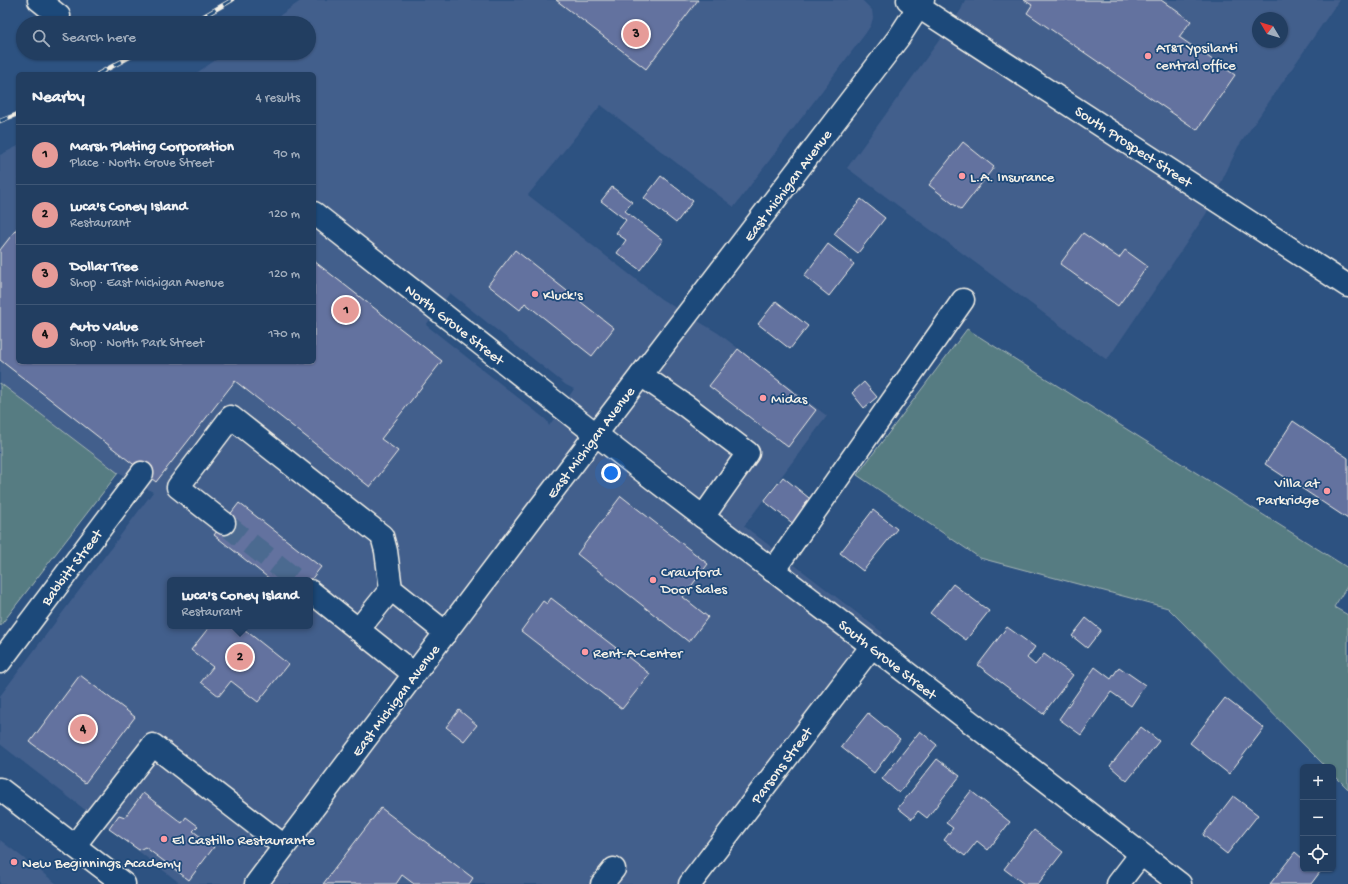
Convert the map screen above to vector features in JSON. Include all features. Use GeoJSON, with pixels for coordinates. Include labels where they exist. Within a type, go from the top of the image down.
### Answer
{"type":"FeatureCollection","features":[{"type":"Feature","properties":{"kind":"street"},"geometry":{"type":"LineString","coordinates":[[39,0],[59,16]]}},
{"type":"Feature","properties":{"kind":"street","name":"South Prospect Street"},"geometry":{"type":"LineString","coordinates":[[917,2],[1348,286]]}},
{"type":"Feature","properties":{"kind":"street","name":"East Michigan Avenue"},"geometry":{"type":"LineString","coordinates":[[256,884],[596,434],[899,38],[917,2]]}},
{"type":"Feature","properties":{"kind":"street","name":"North Grove Street"},"geometry":{"type":"LineString","coordinates":[[316,215],[596,434]]}},
{"type":"Feature","properties":{"kind":"street"},"geometry":{"type":"LineString","coordinates":[[773,571],[963,300]]}},
{"type":"Feature","properties":{"kind":"street"},"geometry":{"type":"LineString","coordinates":[[642,375],[748,453],[703,517]]}},
{"type":"Feature","properties":{"kind":"street"},"geometry":{"type":"LineString","coordinates":[[224,523],[178,487],[231,417],[382,536],[386,551],[390,589],[358,630]]}},
{"type":"Feature","properties":{"kind":"street","name":"South Grove Street"},"geometry":{"type":"LineString","coordinates":[[596,434],[1180,884]]}},
{"type":"Feature","properties":{"kind":"street","name":"Babbitt Street"},"geometry":{"type":"LineString","coordinates":[[0,662],[142,473]]}},
{"type":"Feature","properties":{"kind":"street"},"geometry":{"type":"LineString","coordinates":[[390,589],[446,633]]}},
{"type":"Feature","properties":{"kind":"street"},"geometry":{"type":"LineString","coordinates":[[313,593],[414,674]]}},
{"type":"Feature","properties":{"kind":"street","name":"Parsons Street"},"geometry":{"type":"LineString","coordinates":[[690,884],[872,646]]}},
{"type":"Feature","properties":{"kind":"street"},"geometry":{"type":"LineString","coordinates":[[74,846],[153,745],[284,846]]}},
{"type":"Feature","properties":{"kind":"street"},"geometry":{"type":"LineString","coordinates":[[0,789],[124,884]]}},
{"type":"Feature","properties":{"kind":"street"},"geometry":{"type":"LineString","coordinates":[[1118,884],[1141,854]]}},
{"type":"Feature","properties":{"kind":"shaded area"},"geometry":{"type":"Polygon","coordinates":[[[302,0],[862,0],[872,10],[873,18],[871,25],[865,34],[734,207],[601,105],[528,195],[661,299],[718,333],[827,416],[744,526],[883,633],[690,884],[181,884],[0,744],[0,696],[153,492],[118,473],[0,383],[0,155],[16,147],[16,364],[316,364],[316,72],[198,72],[216,60],[316,60],[316,16],[279,16],[302,0]],[[450,293],[426,325],[544,418],[549,426],[574,389],[566,385],[450,293]]]}},
{"type":"Feature","properties":{"kind":"shaded area"},"geometry":{"type":"Polygon","coordinates":[[[965,0],[1339,0],[1238,147],[1206,214],[1107,360],[847,168],[961,10],[965,0]]]}},
{"type":"Feature","properties":{"kind":"shaded area","name":"New Beginnings Academy"},"geometry":{"type":"Polygon","coordinates":[[[0,840],[57,884],[0,884],[0,840]]]}},
{"type":"Feature","properties":{"kind":"green space"},"geometry":{"type":"Polygon","coordinates":[[[967,329],[1348,568],[1348,585],[1334,607],[1348,615],[1348,789],[1336,777],[1336,764],[1323,764],[1168,608],[980,558],[857,475],[967,329]]]}},
{"type":"Feature","properties":{"kind":"green space"},"geometry":{"type":"Polygon","coordinates":[[[0,383],[118,473],[0,626],[0,383]]]}},
{"type":"Feature","properties":{"kind":"building"},"geometry":{"type":"Polygon","coordinates":[[[556,0],[698,0],[646,69],[556,0]]]}},
{"type":"Feature","properties":{"kind":"building","name":"AT&T Ypsilanti central office"},"geometry":{"type":"Polygon","coordinates":[[[1024,0],[1161,0],[1191,21],[1179,37],[1235,75],[1197,130],[1027,13],[1032,5],[1024,0]]]}},
{"type":"Feature","properties":{"kind":"building","name":"L.A. Insurance"},"geometry":{"type":"Polygon","coordinates":[[[963,142],[994,167],[961,210],[929,185],[963,142]]]}},
{"type":"Feature","properties":{"kind":"building"},"geometry":{"type":"Polygon","coordinates":[[[661,176],[693,201],[676,223],[644,198],[661,176]]]}},
{"type":"Feature","properties":{"kind":"building"},"geometry":{"type":"Polygon","coordinates":[[[612,187],[632,202],[625,211],[663,240],[640,270],[617,253],[626,240],[616,233],[626,220],[601,201],[612,187]]]}},
{"type":"Feature","properties":{"kind":"building"},"geometry":{"type":"Polygon","coordinates":[[[861,199],[885,218],[858,253],[834,234],[861,199]]]}},
{"type":"Feature","properties":{"kind":"building"},"geometry":{"type":"Polygon","coordinates":[[[16,230],[16,364],[316,364],[316,263],[442,361],[381,439],[398,451],[370,487],[235,381],[156,482],[0,360],[0,250],[16,230]]]}},
{"type":"Feature","properties":{"kind":"building"},"geometry":{"type":"Polygon","coordinates":[[[1083,233],[1119,258],[1125,250],[1147,266],[1118,306],[1060,264],[1083,233]]]}},
{"type":"Feature","properties":{"kind":"building"},"geometry":{"type":"Polygon","coordinates":[[[828,244],[854,264],[829,296],[804,276],[828,244]]]}},
{"type":"Feature","properties":{"kind":"building","name":"Kluck's"},"geometry":{"type":"Polygon","coordinates":[[[515,250],[614,328],[592,356],[525,303],[520,310],[488,285],[515,250]]]}},
{"type":"Feature","properties":{"kind":"building"},"geometry":{"type":"Polygon","coordinates":[[[776,301],[808,326],[790,349],[758,324],[776,301]]]}},
{"type":"Feature","properties":{"kind":"building","name":"Midas"},"geometry":{"type":"Polygon","coordinates":[[[738,349],[816,410],[788,447],[709,386],[738,349]]]}},
{"type":"Feature","properties":{"kind":"building"},"geometry":{"type":"Polygon","coordinates":[[[864,382],[877,397],[864,408],[852,393],[864,382]]]}},
{"type":"Feature","properties":{"kind":"building","name":"Villa at Parkridge"},"geometry":{"type":"Polygon","coordinates":[[[1293,421],[1348,458],[1348,519],[1265,464],[1293,421]]]}},
{"type":"Feature","properties":{"kind":"building"},"geometry":{"type":"Polygon","coordinates":[[[783,477],[814,502],[795,525],[764,501],[783,477]]]}},
{"type":"Feature","properties":{"kind":"building","name":"Crawford Door Sales"},"geometry":{"type":"Polygon","coordinates":[[[621,496],[708,564],[683,597],[708,617],[689,642],[577,554],[621,496]]]}},
{"type":"Feature","properties":{"kind":"building"},"geometry":{"type":"Polygon","coordinates":[[[239,503],[321,567],[313,577],[267,577],[214,535],[239,503]]]}},
{"type":"Feature","properties":{"kind":"building"},"geometry":{"type":"Polygon","coordinates":[[[873,510],[897,529],[863,571],[840,553],[873,510]]]}},
{"type":"Feature","properties":{"kind":"building"},"geometry":{"type":"Polygon","coordinates":[[[953,584],[989,611],[966,640],[930,613],[953,584]]]}},
{"type":"Feature","properties":{"kind":"building","name":"Rent-A-Center"},"geometry":{"type":"Polygon","coordinates":[[[551,598],[650,674],[622,709],[521,631],[543,601],[547,604],[551,598]]]}},
{"type":"Feature","properties":{"kind":"building"},"geometry":{"type":"Polygon","coordinates":[[[1086,618],[1101,630],[1087,648],[1072,636],[1086,618]]]}},
{"type":"Feature","properties":{"kind":"building"},"geometry":{"type":"Polygon","coordinates":[[[1007,627],[1035,647],[1027,658],[1035,665],[1044,654],[1073,675],[1043,714],[978,665],[1007,627]]]}},
{"type":"Feature","properties":{"kind":"building"},"geometry":{"type":"Polygon","coordinates":[[[208,629],[244,629],[288,664],[258,702],[231,681],[219,696],[201,682],[213,667],[191,650],[208,629]]]}},
{"type":"Feature","properties":{"kind":"building"},"geometry":{"type":"Polygon","coordinates":[[[1095,667],[1111,679],[1119,667],[1145,685],[1131,706],[1111,692],[1081,735],[1059,719],[1095,667]]]}},
{"type":"Feature","properties":{"kind":"building"},"geometry":{"type":"Polygon","coordinates":[[[80,675],[135,717],[85,783],[30,742],[80,675]]]}},
{"type":"Feature","properties":{"kind":"building"},"geometry":{"type":"Polygon","coordinates":[[[1225,698],[1264,728],[1229,774],[1190,743],[1225,698]]]}},
{"type":"Feature","properties":{"kind":"building"},"geometry":{"type":"Polygon","coordinates":[[[459,710],[477,725],[464,741],[446,727],[459,710]]]}},
{"type":"Feature","properties":{"kind":"building"},"geometry":{"type":"Polygon","coordinates":[[[868,713],[900,739],[874,773],[841,747],[868,713]]]}},
{"type":"Feature","properties":{"kind":"building"},"geometry":{"type":"Polygon","coordinates":[[[1141,727],[1159,741],[1127,781],[1110,766],[1141,727]]]}},
{"type":"Feature","properties":{"kind":"building"},"geometry":{"type":"Polygon","coordinates":[[[920,731],[937,745],[899,793],[882,779],[920,731]]]}},
{"type":"Feature","properties":{"kind":"building"},"geometry":{"type":"Polygon","coordinates":[[[937,759],[960,776],[927,818],[918,811],[912,819],[898,808],[937,759]]]}},
{"type":"Feature","properties":{"kind":"building"},"geometry":{"type":"Polygon","coordinates":[[[971,791],[1010,822],[988,850],[977,841],[965,856],[944,840],[953,828],[946,823],[971,791]]]}},
{"type":"Feature","properties":{"kind":"building","name":"El Castillo Restaurante"},"geometry":{"type":"Polygon","coordinates":[[[143,793],[182,823],[186,817],[198,826],[193,831],[214,847],[189,880],[145,847],[139,850],[109,829],[119,815],[125,817],[143,793]]]}},
{"type":"Feature","properties":{"kind":"building"},"geometry":{"type":"Polygon","coordinates":[[[1233,796],[1258,815],[1227,854],[1203,835],[1233,796]]]}},
{"type":"Feature","properties":{"kind":"building"},"geometry":{"type":"Polygon","coordinates":[[[381,808],[473,878],[469,884],[414,884],[402,875],[396,884],[323,884],[381,808]]]}},
{"type":"Feature","properties":{"kind":"building"},"geometry":{"type":"Polygon","coordinates":[[[1034,830],[1063,852],[1038,884],[1024,884],[1004,869],[1034,830]]]}},
{"type":"Feature","properties":{"kind":"building"},"geometry":{"type":"Polygon","coordinates":[[[1295,852],[1300,856],[1300,872],[1320,872],[1311,884],[1270,884],[1295,852]]]}},
{"type":"Feature","properties":{"kind":"tunnel"},"geometry":{"type":"LineString","coordinates":[[224,523],[292,577]]}},
{"type":"Feature","properties":{"kind":"railway"},"geometry":{"type":"LineString","coordinates":[[204,16],[232,0]]}},
{"type":"Feature","properties":{"kind":"railway"},"geometry":{"type":"LineString","coordinates":[[102,72],[124,60]]}},
{"type":"Feature","properties":{"kind":"railway"},"geometry":{"type":"LineString","coordinates":[[0,121],[16,115]]}},
{"type":"Feature","properties":{"kind":"place","name":"Dollar Tree"},"geometry":{"type":"Point","coordinates":[636,34]}},
{"type":"Feature","properties":{"kind":"place","name":"AT&T Ypsilanti central office"},"geometry":{"type":"Point","coordinates":[1148,56]}},
{"type":"Feature","properties":{"kind":"place","name":"L.A. Insurance"},"geometry":{"type":"Point","coordinates":[962,176]}},
{"type":"Feature","properties":{"kind":"place","name":"Kluck's"},"geometry":{"type":"Point","coordinates":[535,294]}},
{"type":"Feature","properties":{"kind":"place","name":"Marsh Plating Corporation"},"geometry":{"type":"Point","coordinates":[346,310]}},
{"type":"Feature","properties":{"kind":"place","name":"Midas"},"geometry":{"type":"Point","coordinates":[763,398]}},
{"type":"Feature","properties":{"kind":"place","name":"Villa at Parkridge"},"geometry":{"type":"Point","coordinates":[1327,491]}},
{"type":"Feature","properties":{"kind":"place","name":"Crawford Door Sales"},"geometry":{"type":"Point","coordinates":[653,580]}},
{"type":"Feature","properties":{"kind":"place","name":"Rent-A-Center"},"geometry":{"type":"Point","coordinates":[585,652]}},
{"type":"Feature","properties":{"kind":"place","name":"Luca's Coney Island"},"geometry":{"type":"Point","coordinates":[240,657]}},
{"type":"Feature","properties":{"kind":"place","name":"Auto Value"},"geometry":{"type":"Point","coordinates":[83,729]}},
{"type":"Feature","properties":{"kind":"place","name":"El Castillo Restaurante"},"geometry":{"type":"Point","coordinates":[164,839]}},
{"type":"Feature","properties":{"kind":"place","name":"New Beginnings Academy"},"geometry":{"type":"Point","coordinates":[14,862]}}]}
